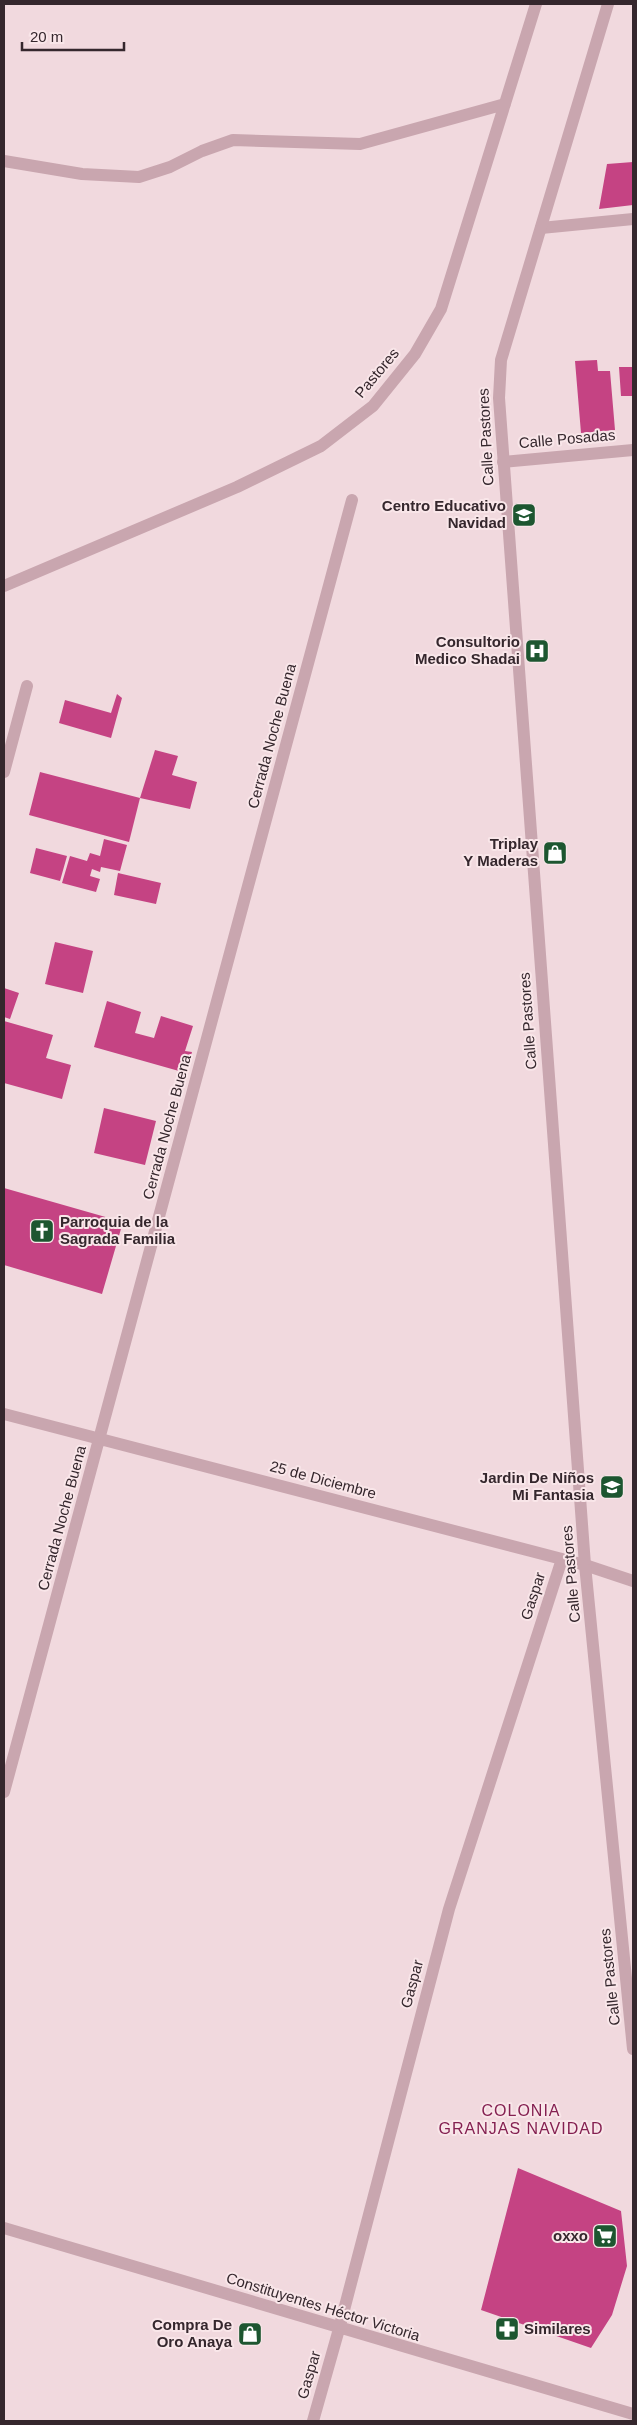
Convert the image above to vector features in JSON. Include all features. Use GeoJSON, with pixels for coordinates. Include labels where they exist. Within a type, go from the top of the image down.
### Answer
{"type":"FeatureCollection","features":[{"type":"Feature","properties":{"kind":"street","name":"Pastores"},"geometry":{"type":"LineString","coordinates":[[4,586],[238,486],[321,446],[373,406],[414,354],[440,309],[536,4]]}},
{"type":"Feature","properties":{"kind":"street","name":"Calle Pastores"},"geometry":{"type":"LineString","coordinates":[[608,4],[501,360],[499,398],[585,1565],[633,2049]]}},
{"type":"Feature","properties":{"kind":"street"},"geometry":{"type":"LineString","coordinates":[[4,161],[82,174],[139,177],[170,168],[202,151],[233,140],[360,144],[505,104]]}},
{"type":"Feature","properties":{"kind":"street"},"geometry":{"type":"LineString","coordinates":[[541,228],[633,220]]}},
{"type":"Feature","properties":{"kind":"street","name":"Calle Posadas"},"geometry":{"type":"LineString","coordinates":[[503,462],[633,450]]}},
{"type":"Feature","properties":{"kind":"street","name":"Cerrada Noche Buena"},"geometry":{"type":"LineString","coordinates":[[4,1792],[101,1439],[352,500]]}},
{"type":"Feature","properties":{"kind":"street"},"geometry":{"type":"LineString","coordinates":[[4,772],[27,686]]}},
{"type":"Feature","properties":{"kind":"street","name":"25 de Diciembre"},"geometry":{"type":"LineString","coordinates":[[4,1414],[585,1565],[633,1581]]}},
{"type":"Feature","properties":{"kind":"street","name":"Gaspar"},"geometry":{"type":"LineString","coordinates":[[313,2421],[339,2329],[448,1909],[562,1559]]}},
{"type":"Feature","properties":{"kind":"street","name":"Constituyentes Héctor Victoria"},"geometry":{"type":"LineString","coordinates":[[4,2228],[339,2329],[633,2414]]}},
{"type":"Feature","properties":{"kind":"building"},"geometry":{"type":"Polygon","coordinates":[[[633,162],[633,205],[599,209],[607,164],[633,162]]]}},
{"type":"Feature","properties":{"kind":"building"},"geometry":{"type":"Polygon","coordinates":[[[597,360],[598,371],[610,371],[615,430],[581,433],[575,361],[597,360]]]}},
{"type":"Feature","properties":{"kind":"building"},"geometry":{"type":"Polygon","coordinates":[[[619,367],[633,367],[633,396],[621,396],[619,367]]]}},
{"type":"Feature","properties":{"kind":"building"},"geometry":{"type":"Polygon","coordinates":[[[117,694],[122,698],[111,738],[59,723],[65,700],[111,713],[117,694]]]}},
{"type":"Feature","properties":{"kind":"building"},"geometry":{"type":"Polygon","coordinates":[[[155,750],[178,756],[172,775],[197,782],[190,809],[140,798],[155,750]]]}},
{"type":"Feature","properties":{"kind":"building"},"geometry":{"type":"Polygon","coordinates":[[[40,772],[140,798],[129,842],[29,815],[40,772]]]}},
{"type":"Feature","properties":{"kind":"building"},"geometry":{"type":"Polygon","coordinates":[[[104,839],[127,845],[120,871],[101,867],[100,872],[92,869],[90,876],[100,879],[96,892],[62,883],[70,856],[87,861],[90,853],[100,856],[104,839]]]}},
{"type":"Feature","properties":{"kind":"building"},"geometry":{"type":"Polygon","coordinates":[[[36,848],[67,856],[60,881],[30,873],[36,848]]]}},
{"type":"Feature","properties":{"kind":"building"},"geometry":{"type":"Polygon","coordinates":[[[118,873],[161,883],[156,904],[114,895],[118,873]]]}},
{"type":"Feature","properties":{"kind":"building"},"geometry":{"type":"Polygon","coordinates":[[[55,942],[93,951],[83,993],[45,984],[55,942]]]}},
{"type":"Feature","properties":{"kind":"building"},"geometry":{"type":"Polygon","coordinates":[[[4,988],[19,993],[10,1019],[4,1017],[4,988]]]}},
{"type":"Feature","properties":{"kind":"building"},"geometry":{"type":"Polygon","coordinates":[[[107,1001],[141,1012],[135,1033],[154,1038],[161,1016],[193,1026],[185,1051],[192,1052],[186,1073],[94,1047],[107,1001]]]}},
{"type":"Feature","properties":{"kind":"building"},"geometry":{"type":"Polygon","coordinates":[[[4,1021],[53,1035],[46,1058],[71,1065],[62,1099],[4,1083],[4,1021]]]}},
{"type":"Feature","properties":{"kind":"building"},"geometry":{"type":"Polygon","coordinates":[[[104,1108],[156,1121],[145,1165],[94,1153],[104,1108]]]}},
{"type":"Feature","properties":{"kind":"building"},"geometry":{"type":"Polygon","coordinates":[[[4,1188],[123,1222],[102,1294],[4,1265],[4,1188]]]}},
{"type":"Feature","properties":{"kind":"building"},"geometry":{"type":"Polygon","coordinates":[[[518,2168],[621,2211],[627,2266],[612,2315],[591,2348],[481,2310],[518,2168]]]}},
{"type":"Feature","properties":{"kind":"place","name":"Centro Educativo Navidad"},"geometry":{"type":"Point","coordinates":[524,515]}},
{"type":"Feature","properties":{"kind":"place","name":"Consultorio Medico Shadai"},"geometry":{"type":"Point","coordinates":[537,651]}},
{"type":"Feature","properties":{"kind":"place","name":"Triplay Y Maderas"},"geometry":{"type":"Point","coordinates":[555,853]}},
{"type":"Feature","properties":{"kind":"place","name":"Parroquia de la Sagrada Familia"},"geometry":{"type":"Point","coordinates":[42,1231]}},
{"type":"Feature","properties":{"kind":"place","name":"Jardin De Niños Mi Fantasia"},"geometry":{"type":"Point","coordinates":[612,1487]}},
{"type":"Feature","properties":{"kind":"place","name":"oxxo"},"geometry":{"type":"Point","coordinates":[605,2236]}},
{"type":"Feature","properties":{"kind":"place","name":"Similares"},"geometry":{"type":"Point","coordinates":[507,2329]}},
{"type":"Feature","properties":{"kind":"place","name":"Compra De Oro Anaya"},"geometry":{"type":"Point","coordinates":[250,2334]}},
{"type":"Feature","properties":{"kind":"district","name":"COLONIA GRANJAS NAVIDAD"},"geometry":{"type":"Point","coordinates":[521,2119]}}]}
